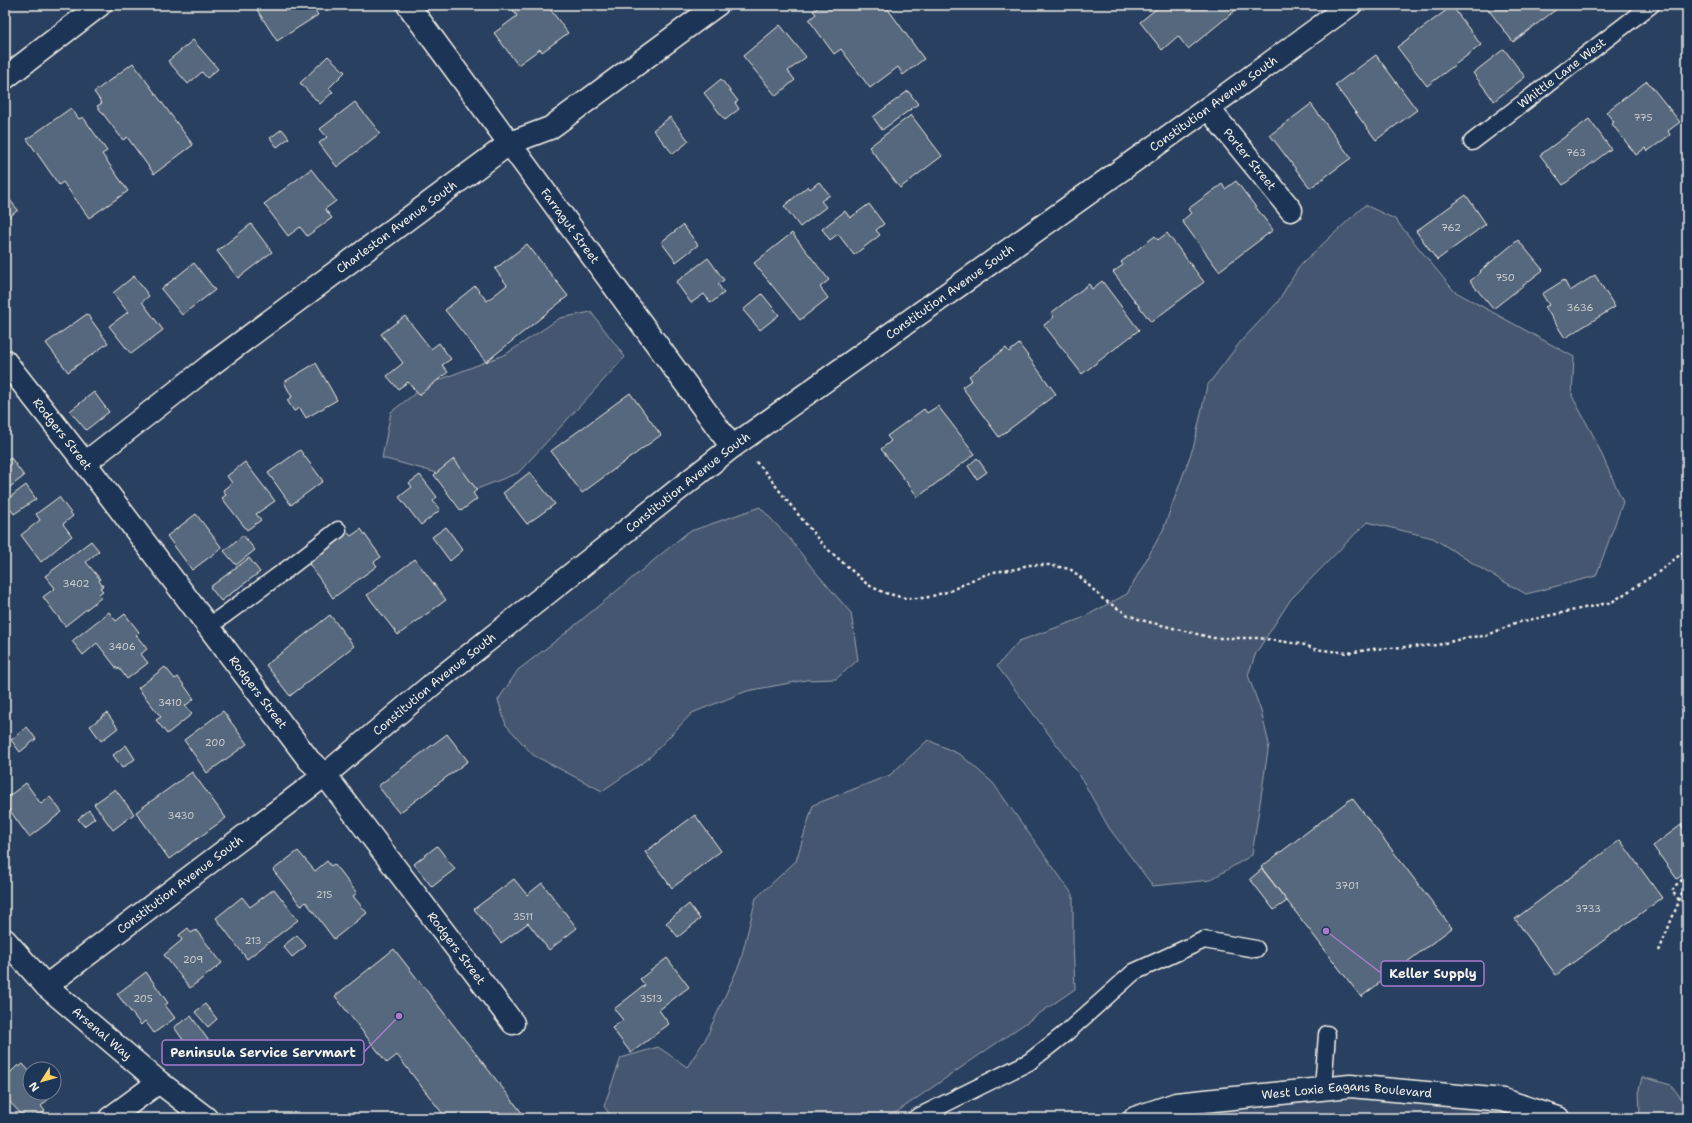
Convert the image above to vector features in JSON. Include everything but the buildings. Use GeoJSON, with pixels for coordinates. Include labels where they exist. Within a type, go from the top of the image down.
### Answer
{"type":"FeatureCollection","features":[{"type":"Feature","properties":{"kind":"street"},"geometry":{"type":"LineString","coordinates":[[5,78],[100,5]]}},
{"type":"Feature","properties":{"kind":"street","name":"Farragut Street"},"geometry":{"type":"LineString","coordinates":[[408,5],[510,142],[732,447]]}},
{"type":"Feature","properties":{"kind":"street","name":"Charleston Avenue South"},"geometry":{"type":"LineString","coordinates":[[84,463],[212,364],[510,142],[550,128],[717,5]]}},
{"type":"Feature","properties":{"kind":"street","name":"Constitution Avenue South"},"geometry":{"type":"LineString","coordinates":[[46,986],[326,775],[434,682],[732,447],[1350,5]]}},
{"type":"Feature","properties":{"kind":"street","name":"Porter Street"},"geometry":{"type":"LineString","coordinates":[[1208,108],[1291,210]]}},
{"type":"Feature","properties":{"kind":"street","name":"Rodgers Street"},"geometry":{"type":"LineString","coordinates":[[5,361],[309,760],[326,775],[513,1023]]}},
{"type":"Feature","properties":{"kind":"street","name":"Arsenal Way"},"geometry":{"type":"LineString","coordinates":[[5,940],[46,986],[159,1082],[206,1118]]}},
{"type":"Feature","properties":{"kind":"street"},"geometry":{"type":"LineString","coordinates":[[110,1118],[159,1082]]}},
{"type":"Feature","properties":{"kind":"street","name":"West Loxie Eagans Boulevard"},"geometry":{"type":"LineString","coordinates":[[1135,1118],[1176,1104],[1350,1086],[1503,1100],[1558,1118]]}},
{"type":"Feature","properties":{"kind":"lane","name":"Whittle Lane West"},"geometry":{"type":"LineString","coordinates":[[1472,142],[1651,5]]}},
{"type":"Feature","properties":{"kind":"lane"},"geometry":{"type":"LineString","coordinates":[[208,627],[338,530]]}},
{"type":"Feature","properties":{"kind":"lane"},"geometry":{"type":"LineString","coordinates":[[916,1118],[1029,1062],[1067,1032],[1134,972],[1204,940],[1256,949]]}},
{"type":"Feature","properties":{"kind":"lane"},"geometry":{"type":"LineString","coordinates":[[1323,1089],[1327,1034]]}},
{"type":"Feature","properties":{"kind":"path"},"geometry":{"type":"LineString","coordinates":[[732,447],[758,464],[823,545],[868,585],[885,593],[905,598],[925,598],[950,591],[974,579],[994,572],[1017,569],[1027,565],[1049,565],[1070,569],[1080,576],[1102,599],[1128,616],[1141,620],[1213,638],[1259,638],[1306,645],[1314,649],[1330,651],[1354,653],[1373,649],[1438,645],[1469,637],[1486,636],[1516,624],[1612,602],[1660,571],[1687,549]]}},
{"type":"Feature","properties":{"kind":"path"},"geometry":{"type":"LineString","coordinates":[[1679,900],[1672,891],[1676,885],[1687,876]]}},
{"type":"Feature","properties":{"kind":"path"},"geometry":{"type":"LineString","coordinates":[[1658,951],[1683,891],[1687,888]]}},
{"type":"Feature","properties":{"kind":"shaded area"},"geometry":{"type":"Polygon","coordinates":[[[1365,205],[1395,219],[1454,291],[1574,357],[1572,396],[1593,435],[1623,502],[1596,576],[1526,594],[1485,571],[1433,538],[1367,522],[1291,599],[1256,653],[1248,675],[1261,711],[1269,744],[1252,855],[1210,880],[1153,886],[1109,828],[1079,774],[997,666],[1019,641],[1080,619],[1127,594],[1163,530],[1194,445],[1207,386],[1241,341],[1277,303],[1301,264],[1365,205]]]}},
{"type":"Feature","properties":{"kind":"shaded area"},"geometry":{"type":"Polygon","coordinates":[[[591,312],[625,357],[518,473],[464,494],[434,472],[382,458],[391,412],[426,385],[506,354],[560,318],[591,312]]]}},
{"type":"Feature","properties":{"kind":"shaded area"},"geometry":{"type":"Polygon","coordinates":[[[760,507],[790,539],[813,569],[851,613],[858,660],[836,679],[806,680],[747,691],[692,713],[647,760],[602,791],[533,755],[506,725],[498,700],[518,670],[562,636],[688,532],[760,507]]]}},
{"type":"Feature","properties":{"kind":"shaded area"},"geometry":{"type":"Polygon","coordinates":[[[928,740],[961,755],[993,783],[1073,895],[1075,989],[888,1118],[612,1118],[604,1106],[621,1058],[658,1047],[687,1067],[705,1040],[740,963],[756,898],[796,861],[813,805],[890,775],[928,740]]]}},
{"type":"Feature","properties":{"kind":"shaded area"},"geometry":{"type":"Polygon","coordinates":[[[1642,1077],[1671,1085],[1687,1106],[1687,1118],[1647,1118],[1640,1115],[1639,1089],[1642,1077]]]}},
{"type":"Feature","properties":{"kind":"shaded area"},"geometry":{"type":"Polygon","coordinates":[[[1350,1086],[1558,1118],[1194,1118],[1183,1103],[1350,1086]]]}},
{"type":"Feature","properties":{"kind":"place","name":"Keller Supply"},"geometry":{"type":"Point","coordinates":[1326,931]}},
{"type":"Feature","properties":{"kind":"place","name":"Peninsula Service Servmart"},"geometry":{"type":"Point","coordinates":[399,1016]}}]}
